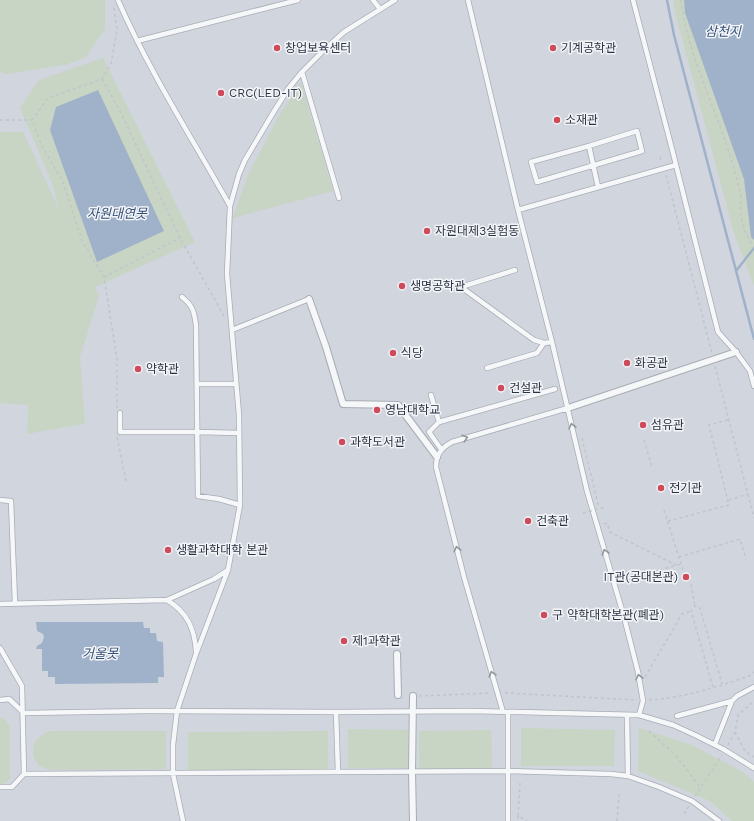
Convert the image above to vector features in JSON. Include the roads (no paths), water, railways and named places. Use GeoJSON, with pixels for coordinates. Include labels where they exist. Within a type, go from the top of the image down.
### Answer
{"type":"FeatureCollection","features":[{"type":"Feature","properties":{"kind":"street"},"geometry":{"type":"LineString","coordinates":[[309,299],[326,347],[342,404],[398,405],[437,457]]}},
{"type":"Feature","properties":{"kind":"street"},"geometry":{"type":"LineString","coordinates":[[568,408],[736,352]]}},
{"type":"Feature","properties":{"kind":"street"},"geometry":{"type":"LineString","coordinates":[[397,654],[398,696]]}},
{"type":"Feature","properties":{"kind":"street"},"geometry":{"type":"LineString","coordinates":[[413,696],[413,821]]}},
{"type":"Feature","properties":{"kind":"lane"},"geometry":{"type":"LineString","coordinates":[[118,0],[137,41],[175,111],[230,206]]}},
{"type":"Feature","properties":{"kind":"lane"},"geometry":{"type":"LineString","coordinates":[[137,41],[281,2],[298,0]]}},
{"type":"Feature","properties":{"kind":"lane"},"geometry":{"type":"LineString","coordinates":[[373,0],[380,9]]}},
{"type":"Feature","properties":{"kind":"lane"},"geometry":{"type":"LineString","coordinates":[[183,821],[174,774],[173,745],[177,711],[196,654],[228,570],[240,505],[239,434],[227,274],[230,206],[238,174],[273,112],[288,89],[302,72],[344,32],[395,0]]}},
{"type":"Feature","properties":{"kind":"lane"},"geometry":{"type":"LineString","coordinates":[[468,0],[518,210],[568,408],[586,491],[624,616],[638,672],[643,701],[639,715]]}},
{"type":"Feature","properties":{"kind":"lane"},"geometry":{"type":"LineString","coordinates":[[633,0],[718,332],[736,352],[750,371],[754,386]]}},
{"type":"Feature","properties":{"kind":"lane"},"geometry":{"type":"LineString","coordinates":[[302,72],[339,198]]}},
{"type":"Feature","properties":{"kind":"lane"},"geometry":{"type":"LineString","coordinates":[[637,131],[642,151],[537,182],[531,162],[589,146],[637,131]]}},
{"type":"Feature","properties":{"kind":"lane"},"geometry":{"type":"LineString","coordinates":[[589,146],[598,187]]}},
{"type":"Feature","properties":{"kind":"lane"},"geometry":{"type":"LineString","coordinates":[[518,210],[676,165]]}},
{"type":"Feature","properties":{"kind":"lane"},"geometry":{"type":"LineString","coordinates":[[515,270],[461,287],[534,340],[544,343],[552,342]]}},
{"type":"Feature","properties":{"kind":"lane"},"geometry":{"type":"LineString","coordinates":[[182,298],[191,304],[195,313],[196,325],[198,496],[219,499],[240,505]]}},
{"type":"Feature","properties":{"kind":"lane"},"geometry":{"type":"LineString","coordinates":[[232,330],[309,299]]}},
{"type":"Feature","properties":{"kind":"lane"},"geometry":{"type":"LineString","coordinates":[[487,368],[537,353],[544,343]]}},
{"type":"Feature","properties":{"kind":"lane"},"geometry":{"type":"LineString","coordinates":[[197,384],[236,384]]}},
{"type":"Feature","properties":{"kind":"lane"},"geometry":{"type":"LineString","coordinates":[[441,449],[429,432],[439,422],[555,389]]}},
{"type":"Feature","properties":{"kind":"lane"},"geometry":{"type":"LineString","coordinates":[[431,395],[439,422]]}},
{"type":"Feature","properties":{"kind":"lane"},"geometry":{"type":"LineString","coordinates":[[508,821],[508,771],[505,712],[497,693],[456,547],[436,467],[437,457],[441,449],[452,442],[568,408]]}},
{"type":"Feature","properties":{"kind":"lane"},"geometry":{"type":"LineString","coordinates":[[119,413],[120,432],[198,432],[239,434]]}},
{"type":"Feature","properties":{"kind":"lane"},"geometry":{"type":"LineString","coordinates":[[0,500],[11,501],[15,603]]}},
{"type":"Feature","properties":{"kind":"lane"},"geometry":{"type":"LineString","coordinates":[[0,604],[167,600],[214,579],[228,570]]}},
{"type":"Feature","properties":{"kind":"lane"},"geometry":{"type":"LineString","coordinates":[[167,600],[175,605],[190,623],[196,640],[196,654]]}},
{"type":"Feature","properties":{"kind":"lane"},"geometry":{"type":"LineString","coordinates":[[0,648],[22,686],[24,713],[24,774],[12,787],[0,787]]}},
{"type":"Feature","properties":{"kind":"lane"},"geometry":{"type":"LineString","coordinates":[[715,744],[732,701],[737,696],[754,687]]}},
{"type":"Feature","properties":{"kind":"lane"},"geometry":{"type":"LineString","coordinates":[[0,700],[8,700],[24,713],[177,711],[505,712],[639,715],[673,725],[715,744],[754,768]]}},
{"type":"Feature","properties":{"kind":"lane"},"geometry":{"type":"LineString","coordinates":[[677,716],[732,701]]}},
{"type":"Feature","properties":{"kind":"lane"},"geometry":{"type":"LineString","coordinates":[[336,712],[338,772]]}},
{"type":"Feature","properties":{"kind":"lane"},"geometry":{"type":"LineString","coordinates":[[627,715],[628,776]]}},
{"type":"Feature","properties":{"kind":"lane"},"geometry":{"type":"LineString","coordinates":[[24,774],[508,771],[611,774],[628,776],[659,787],[692,802],[719,821]]}},
{"type":"Feature","properties":{"kind":"water","name":"삼천지"},"geometry":{"type":"Polygon","coordinates":[[[684,0],[754,0],[754,240],[751,237],[744,179],[685,13],[684,0]]]}},
{"type":"Feature","properties":{"kind":"water","name":"자원대연못"},"geometry":{"type":"Polygon","coordinates":[[[98,90],[164,231],[97,262],[50,130],[56,107],[98,90]]]}},
{"type":"Feature","properties":{"kind":"water","name":"거울못"},"geometry":{"type":"Polygon","coordinates":[[[36,622],[143,622],[144,628],[150,628],[150,633],[156,633],[157,641],[163,642],[164,677],[158,677],[158,683],[55,684],[55,677],[48,677],[48,671],[42,671],[42,649],[36,649],[37,646],[42,643],[44,637],[43,634],[37,631],[36,622]]]}},
{"type":"Feature","properties":{"kind":"waterway"},"geometry":{"type":"LineString","coordinates":[[667,0],[674,35],[754,339]]}},
{"type":"Feature","properties":{"kind":"waterway"},"geometry":{"type":"LineString","coordinates":[[736,271],[754,248]]}},
{"type":"Feature","properties":{"kind":"place","name":"창업보육센터"},"geometry":{"type":"Point","coordinates":[277,48]}},
{"type":"Feature","properties":{"kind":"place","name":"기계공학관"},"geometry":{"type":"Point","coordinates":[553,48]}},
{"type":"Feature","properties":{"kind":"place","name":"CRC(LED-IT)"},"geometry":{"type":"Point","coordinates":[221,93]}},
{"type":"Feature","properties":{"kind":"place","name":"소재관"},"geometry":{"type":"Point","coordinates":[557,120]}},
{"type":"Feature","properties":{"kind":"place","name":"자원대제3실험동"},"geometry":{"type":"Point","coordinates":[427,231]}},
{"type":"Feature","properties":{"kind":"place","name":"생명공학관"},"geometry":{"type":"Point","coordinates":[402,286]}},
{"type":"Feature","properties":{"kind":"place","name":"식당"},"geometry":{"type":"Point","coordinates":[393,353]}},
{"type":"Feature","properties":{"kind":"place","name":"화공관"},"geometry":{"type":"Point","coordinates":[627,363]}},
{"type":"Feature","properties":{"kind":"place","name":"약학관"},"geometry":{"type":"Point","coordinates":[138,369]}},
{"type":"Feature","properties":{"kind":"place","name":"건설관"},"geometry":{"type":"Point","coordinates":[501,388]}},
{"type":"Feature","properties":{"kind":"place","name":"영남대학교"},"geometry":{"type":"Point","coordinates":[377,410]}},
{"type":"Feature","properties":{"kind":"place","name":"섬유관"},"geometry":{"type":"Point","coordinates":[643,425]}},
{"type":"Feature","properties":{"kind":"place","name":"과학도서관"},"geometry":{"type":"Point","coordinates":[342,442]}},
{"type":"Feature","properties":{"kind":"place","name":"전기관"},"geometry":{"type":"Point","coordinates":[661,488]}},
{"type":"Feature","properties":{"kind":"place","name":"건축관"},"geometry":{"type":"Point","coordinates":[528,521]}},
{"type":"Feature","properties":{"kind":"place","name":"생활과학대학 본관"},"geometry":{"type":"Point","coordinates":[168,550]}},
{"type":"Feature","properties":{"kind":"place","name":"IT관(공대본관)"},"geometry":{"type":"Point","coordinates":[686,577]}},
{"type":"Feature","properties":{"kind":"place","name":"구 약학대학본관(폐관)"},"geometry":{"type":"Point","coordinates":[544,615]}},
{"type":"Feature","properties":{"kind":"place","name":"제1과학관"},"geometry":{"type":"Point","coordinates":[344,641]}}]}
